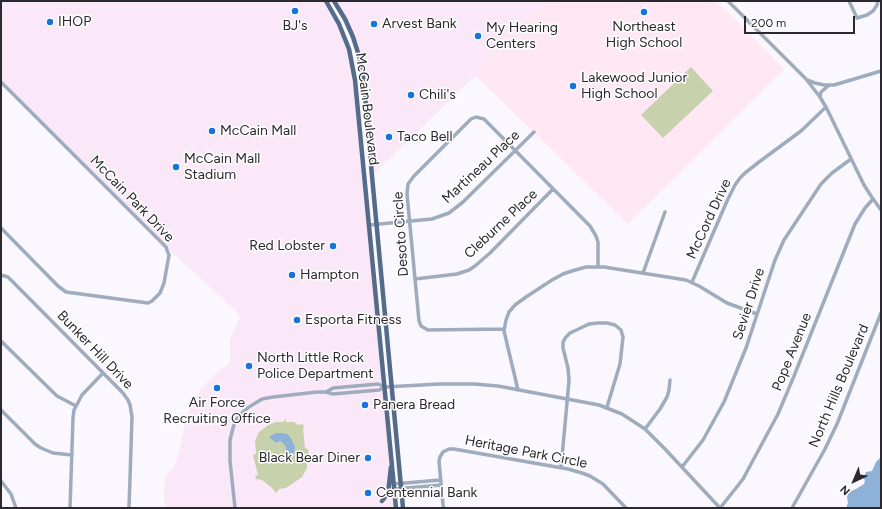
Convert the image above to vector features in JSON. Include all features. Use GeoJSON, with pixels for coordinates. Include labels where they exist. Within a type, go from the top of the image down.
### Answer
{"type":"FeatureCollection","features":[{"type":"Feature","properties":{"kind":"main road","name":"McCain Boulevard"},"geometry":{"type":"LineString","coordinates":[[326,1],[339,24],[349,49],[354,69],[392,459]]}},
{"type":"Feature","properties":{"kind":"main road","name":"McCain Boulevard"},"geometry":{"type":"LineString","coordinates":[[334,1],[345,19],[353,37],[362,69],[364,83],[403,508]]}},
{"type":"Feature","properties":{"kind":"main road"},"geometry":{"type":"LineString","coordinates":[[392,459],[396,508]]}},
{"type":"Feature","properties":{"kind":"main road"},"geometry":{"type":"LineString","coordinates":[[382,501],[388,493],[392,459]]}},
{"type":"Feature","properties":{"kind":"street"},"geometry":{"type":"LineString","coordinates":[[728,1],[806,79],[820,97],[864,185],[881,210]]}},
{"type":"Feature","properties":{"kind":"street"},"geometry":{"type":"LineString","coordinates":[[849,1],[857,18],[867,15],[873,11],[878,1]]}},
{"type":"Feature","properties":{"kind":"street"},"geometry":{"type":"LineString","coordinates":[[806,79],[815,83],[828,85],[842,83],[881,71]]}},
{"type":"Feature","properties":{"kind":"street","name":"McCain Park Drive"},"geometry":{"type":"LineString","coordinates":[[1,82],[166,247],[168,255],[164,283],[160,293],[148,303],[66,292],[58,286],[1,228]]}},
{"type":"Feature","properties":{"kind":"street"},"geometry":{"type":"LineString","coordinates":[[820,97],[821,92],[828,85]]}},
{"type":"Feature","properties":{"kind":"street","name":"McCord Drive"},"geometry":{"type":"LineString","coordinates":[[692,282],[727,200],[740,178],[800,131],[826,108]]}},
{"type":"Feature","properties":{"kind":"street","name":"Desoto Circle"},"geometry":{"type":"LineString","coordinates":[[504,329],[428,330],[421,326],[419,321],[409,222],[407,194],[408,184],[410,180],[471,119],[476,117],[484,119],[592,229],[598,242],[598,267]]}},
{"type":"Feature","properties":{"kind":"street","name":"Martineau Place"},"geometry":{"type":"LineString","coordinates":[[369,225],[409,222],[443,216],[455,209],[534,132]]}},
{"type":"Feature","properties":{"kind":"street","name":"Sevier Drive"},"geometry":{"type":"LineString","coordinates":[[682,467],[703,440],[718,414],[743,356],[774,260],[784,240],[821,184],[832,173],[851,159]]}},
{"type":"Feature","properties":{"kind":"street","name":"Cleburne Place"},"geometry":{"type":"LineString","coordinates":[[414,279],[458,274],[469,270],[490,253],[554,189]]}},
{"type":"Feature","properties":{"kind":"street","name":"Pope Avenue"},"geometry":{"type":"LineString","coordinates":[[720,508],[742,479],[778,414],[854,224],[873,199]]}},
{"type":"Feature","properties":{"kind":"street"},"geometry":{"type":"LineString","coordinates":[[643,273],[665,212]]}},
{"type":"Feature","properties":{"kind":"street"},"geometry":{"type":"LineString","coordinates":[[518,390],[504,329],[509,312],[515,305],[526,297],[563,274],[579,269],[598,267],[674,278],[692,282],[727,303],[757,314]]}},
{"type":"Feature","properties":{"kind":"street","name":"Bunker Hill Drive"},"geometry":{"type":"LineString","coordinates":[[1,275],[8,277],[127,398],[132,412],[129,508]]}},
{"type":"Feature","properties":{"kind":"street","name":"North Hills Boulevard"},"geometry":{"type":"LineString","coordinates":[[792,508],[834,431],[881,313]]}},
{"type":"Feature","properties":{"kind":"street"},"geometry":{"type":"LineString","coordinates":[[561,468],[570,381],[563,348],[564,340],[570,333],[589,324],[612,324],[620,328],[622,333],[623,346],[620,364],[607,407]]}},
{"type":"Feature","properties":{"kind":"street"},"geometry":{"type":"LineString","coordinates":[[1,341],[57,396],[76,406]]}},
{"type":"Feature","properties":{"kind":"street"},"geometry":{"type":"LineString","coordinates":[[70,508],[73,418],[76,406],[82,395],[103,373]]}},
{"type":"Feature","properties":{"kind":"street"},"geometry":{"type":"LineString","coordinates":[[645,429],[667,397],[670,380]]}},
{"type":"Feature","properties":{"kind":"street"},"geometry":{"type":"LineString","coordinates":[[235,508],[230,460],[230,440],[234,424],[243,412],[262,399],[326,392],[333,394],[350,393],[379,390],[385,387],[474,384],[518,390],[594,404],[607,407],[622,414],[645,429],[720,508]]}},
{"type":"Feature","properties":{"kind":"street"},"geometry":{"type":"LineString","coordinates":[[1,410],[35,444],[41,448],[53,453],[72,455]]}},
{"type":"Feature","properties":{"kind":"street","name":"Heritage Park Circle"},"geometry":{"type":"LineString","coordinates":[[444,508],[439,461],[443,452],[449,449],[454,449],[582,473],[608,488],[626,508]]}},
{"type":"Feature","properties":{"kind":"street"},"geometry":{"type":"LineString","coordinates":[[395,489],[401,486],[440,480]]}},
{"type":"Feature","properties":{"kind":"street"},"geometry":{"type":"LineString","coordinates":[[1,481],[11,494],[16,508]]}},
{"type":"Feature","properties":{"kind":"street"},"geometry":{"type":"LineString","coordinates":[[394,484],[401,486],[441,485]]}},
{"type":"Feature","properties":{"kind":"shaded area","name":"McCain Mall"},"geometry":{"type":"Polygon","coordinates":[[[1,1],[326,1],[339,24],[353,69],[396,508],[165,508],[164,492],[166,475],[173,469],[180,449],[189,410],[203,387],[215,374],[230,363],[230,339],[240,317],[237,312],[159,240],[1,82],[1,1]]]}},
{"type":"Feature","properties":{"kind":"shaded area"},"geometry":{"type":"Polygon","coordinates":[[[333,1],[552,1],[372,176],[362,69],[353,37],[333,1]]]}},
{"type":"Feature","properties":{"kind":"shaded area"},"geometry":{"type":"Polygon","coordinates":[[[550,1],[715,1],[731,15],[784,69],[628,224],[475,75],[550,1]]]}},
{"type":"Feature","properties":{"kind":"green space"},"geometry":{"type":"Polygon","coordinates":[[[691,67],[713,91],[663,138],[641,115],[691,67]]]}},
{"type":"Feature","properties":{"kind":"green space"},"geometry":{"type":"Polygon","coordinates":[[[286,419],[286,422],[294,422],[298,425],[303,424],[305,448],[308,449],[309,455],[307,456],[307,468],[302,477],[286,488],[279,489],[276,493],[262,480],[256,479],[255,476],[258,475],[253,455],[256,454],[255,441],[259,432],[275,422],[284,422],[286,419]]]}},
{"type":"Feature","properties":{"kind":"water"},"geometry":{"type":"Polygon","coordinates":[[[276,433],[287,434],[290,437],[295,447],[294,453],[289,454],[282,442],[280,441],[276,443],[269,437],[276,433]]]}},
{"type":"Feature","properties":{"kind":"water"},"geometry":{"type":"Polygon","coordinates":[[[881,454],[881,508],[846,508],[849,492],[864,484],[865,480],[863,478],[866,472],[872,471],[881,454]]]}},
{"type":"Feature","properties":{"kind":"place","name":"BJ's"},"geometry":{"type":"Point","coordinates":[295,11]}},
{"type":"Feature","properties":{"kind":"place","name":"Northeast High School"},"geometry":{"type":"Point","coordinates":[644,12]}},
{"type":"Feature","properties":{"kind":"place","name":"IHOP"},"geometry":{"type":"Point","coordinates":[50,22]}},
{"type":"Feature","properties":{"kind":"place","name":"Arvest Bank"},"geometry":{"type":"Point","coordinates":[374,24]}},
{"type":"Feature","properties":{"kind":"place","name":"My Hearing Centers"},"geometry":{"type":"Point","coordinates":[478,36]}},
{"type":"Feature","properties":{"kind":"place","name":"Lakewood Junior High School"},"geometry":{"type":"Point","coordinates":[573,86]}},
{"type":"Feature","properties":{"kind":"place","name":"Chili's"},"geometry":{"type":"Point","coordinates":[411,95]}},
{"type":"Feature","properties":{"kind":"place","name":"McCain Mall"},"geometry":{"type":"Point","coordinates":[212,131]}},
{"type":"Feature","properties":{"kind":"place","name":"Taco Bell"},"geometry":{"type":"Point","coordinates":[389,137]}},
{"type":"Feature","properties":{"kind":"place","name":"McCain Mall Stadium"},"geometry":{"type":"Point","coordinates":[176,167]}},
{"type":"Feature","properties":{"kind":"place","name":"Red Lobster"},"geometry":{"type":"Point","coordinates":[333,246]}},
{"type":"Feature","properties":{"kind":"place","name":"Hampton"},"geometry":{"type":"Point","coordinates":[292,275]}},
{"type":"Feature","properties":{"kind":"place","name":"Esporta Fitness"},"geometry":{"type":"Point","coordinates":[297,320]}},
{"type":"Feature","properties":{"kind":"place","name":"North Little Rock Police Department"},"geometry":{"type":"Point","coordinates":[249,366]}},
{"type":"Feature","properties":{"kind":"place","name":"Air Force Recruiting Office"},"geometry":{"type":"Point","coordinates":[217,388]}},
{"type":"Feature","properties":{"kind":"place","name":"Panera Bread"},"geometry":{"type":"Point","coordinates":[365,405]}},
{"type":"Feature","properties":{"kind":"place","name":"Black Bear Diner"},"geometry":{"type":"Point","coordinates":[368,458]}},
{"type":"Feature","properties":{"kind":"place","name":"Centennial Bank"},"geometry":{"type":"Point","coordinates":[368,493]}}]}
